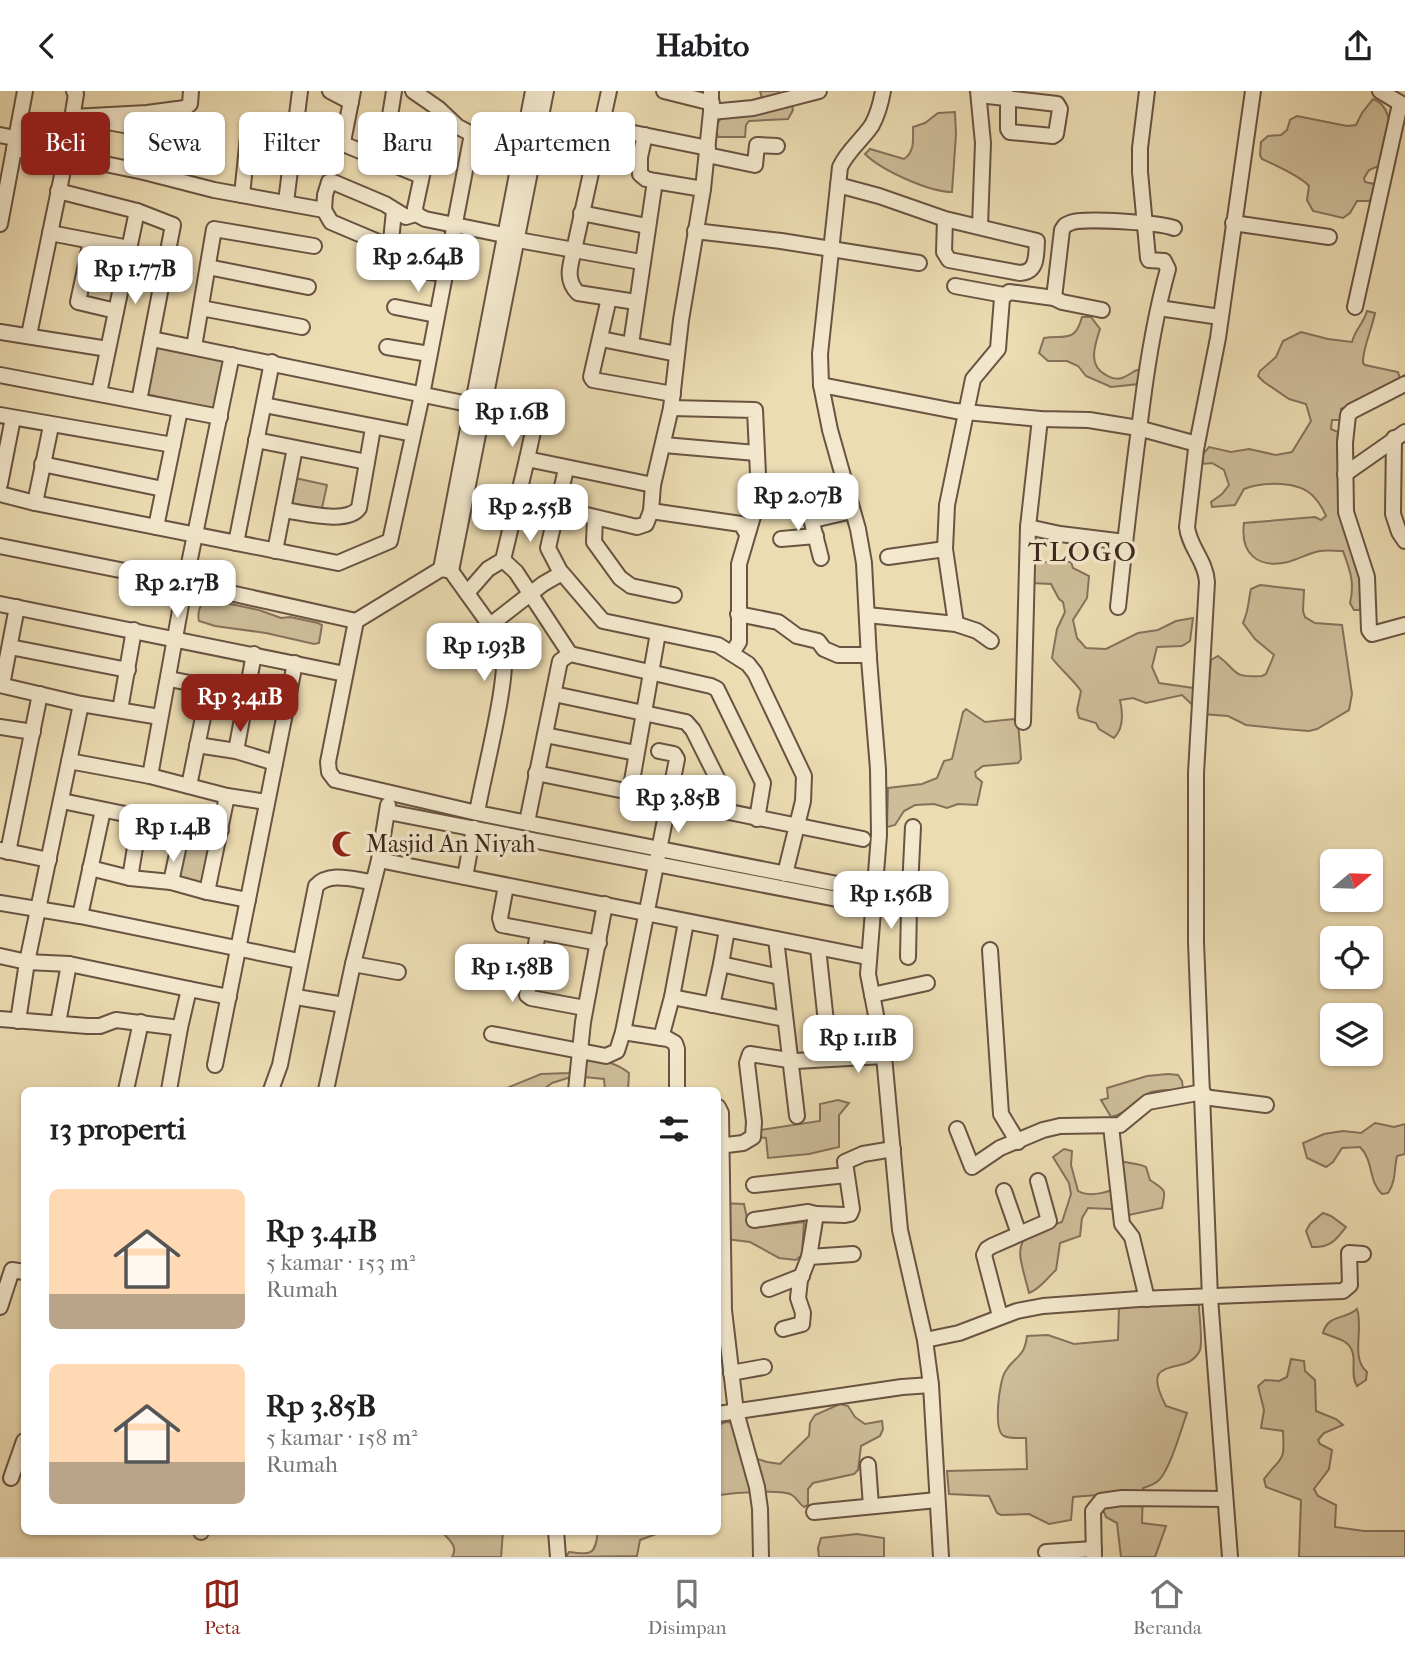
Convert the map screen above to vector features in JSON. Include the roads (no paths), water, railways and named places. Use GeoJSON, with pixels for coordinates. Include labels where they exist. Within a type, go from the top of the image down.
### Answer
{"type":"FeatureCollection","features":[{"type":"Feature","properties":{"kind":"street"},"geometry":{"type":"LineString","coordinates":[[0,224],[25,91]]}},
{"type":"Feature","properties":{"kind":"street"},"geometry":{"type":"LineString","coordinates":[[75,91],[76,112]]}},
{"type":"Feature","properties":{"kind":"street"},"geometry":{"type":"LineString","coordinates":[[154,112],[187,107],[190,104],[191,91]]}},
{"type":"Feature","properties":{"kind":"street"},"geometry":{"type":"LineString","coordinates":[[298,112],[300,91]]}},
{"type":"Feature","properties":{"kind":"street"},"geometry":{"type":"LineString","coordinates":[[330,91],[352,97],[344,137]]}},
{"type":"Feature","properties":{"kind":"street"},"geometry":{"type":"LineString","coordinates":[[391,112],[394,91]]}},
{"type":"Feature","properties":{"kind":"street"},"geometry":{"type":"LineString","coordinates":[[412,91],[439,109],[458,127],[471,134]]}},
{"type":"Feature","properties":{"kind":"street"},"geometry":{"type":"LineString","coordinates":[[529,112],[533,91]]}},
{"type":"Feature","properties":{"kind":"street"},"geometry":{"type":"LineString","coordinates":[[0,546],[356,621],[446,570],[511,238],[546,91]]}},
{"type":"Feature","properties":{"kind":"street"},"geometry":{"type":"LineString","coordinates":[[603,112],[609,91]]}},
{"type":"Feature","properties":{"kind":"street"},"geometry":{"type":"LineString","coordinates":[[664,91],[714,104],[753,108],[819,91]]}},
{"type":"Feature","properties":{"kind":"street"},"geometry":{"type":"LineString","coordinates":[[883,91],[877,115],[871,126],[840,167],[820,354],[821,385],[864,563],[879,795],[879,835],[867,957],[868,974],[884,1056],[900,1230],[925,1340],[931,1385],[941,1557]]}},
{"type":"Feature","properties":{"kind":"street"},"geometry":{"type":"LineString","coordinates":[[1118,607],[1151,335],[1168,269],[1164,261],[1148,258],[1140,160],[1147,91]]}},
{"type":"Feature","properties":{"kind":"street"},"geometry":{"type":"LineString","coordinates":[[1230,1557],[1210,1298],[1196,942],[1196,773],[1207,582],[1204,564],[1187,527],[1197,444],[1220,317],[1253,91]]}},
{"type":"Feature","properties":{"kind":"street"},"geometry":{"type":"LineString","coordinates":[[1355,307],[1403,105],[1380,91]]}},
{"type":"Feature","properties":{"kind":"street"},"geometry":{"type":"LineString","coordinates":[[980,226],[983,143],[979,93],[1008,97]]}},
{"type":"Feature","properties":{"kind":"street"},"geometry":{"type":"LineString","coordinates":[[557,508],[642,527],[647,522],[672,401],[714,104]]}},
{"type":"Feature","properties":{"kind":"street"},"geometry":{"type":"LineString","coordinates":[[635,133],[755,165],[757,145],[777,146]]}},
{"type":"Feature","properties":{"kind":"street"},"geometry":{"type":"LineString","coordinates":[[0,135],[21,145]]}},
{"type":"Feature","properties":{"kind":"street"},"geometry":{"type":"LineString","coordinates":[[645,135],[639,174],[646,179],[703,189]]}},
{"type":"Feature","properties":{"kind":"street"},"geometry":{"type":"LineString","coordinates":[[0,494],[338,563],[390,541],[422,395],[471,139]]}},
{"type":"Feature","properties":{"kind":"street"},"geometry":{"type":"LineString","coordinates":[[29,335],[62,175]]}},
{"type":"Feature","properties":{"kind":"street"},"geometry":{"type":"LineString","coordinates":[[157,175],[242,195],[324,210]]}},
{"type":"Feature","properties":{"kind":"street"},"geometry":{"type":"LineString","coordinates":[[242,195],[244,175]]}},
{"type":"Feature","properties":{"kind":"street"},"geometry":{"type":"LineString","coordinates":[[286,202],[290,175]]}},
{"type":"Feature","properties":{"kind":"street"},"geometry":{"type":"LineString","coordinates":[[511,238],[519,175]]}},
{"type":"Feature","properties":{"kind":"street"},"geometry":{"type":"LineString","coordinates":[[589,175],[569,276],[573,287],[582,295],[636,302]]}},
{"type":"Feature","properties":{"kind":"street"},"geometry":{"type":"LineString","coordinates":[[416,214],[421,176]]}},
{"type":"Feature","properties":{"kind":"street"},"geometry":{"type":"LineString","coordinates":[[631,344],[655,181]]}},
{"type":"Feature","properties":{"kind":"street"},"geometry":{"type":"LineString","coordinates":[[394,211],[391,241],[386,244],[331,222],[324,210],[329,182],[385,204],[406,217],[416,214],[425,219],[511,238],[641,262]]}},
{"type":"Feature","properties":{"kind":"street"},"geometry":{"type":"LineString","coordinates":[[838,185],[945,219],[1060,244]]}},
{"type":"Feature","properties":{"kind":"street"},"geometry":{"type":"LineString","coordinates":[[58,191],[137,211],[174,227],[139,401]]}},
{"type":"Feature","properties":{"kind":"street"},"geometry":{"type":"LineString","coordinates":[[99,393],[137,211]]}},
{"type":"Feature","properties":{"kind":"street"},"geometry":{"type":"LineString","coordinates":[[581,213],[647,226]]}},
{"type":"Feature","properties":{"kind":"street"},"geometry":{"type":"LineString","coordinates":[[945,219],[944,252],[949,260],[960,263],[1025,273],[1034,266],[1037,241]]}},
{"type":"Feature","properties":{"kind":"street"},"geometry":{"type":"LineString","coordinates":[[1054,298],[1062,230],[1071,222],[1113,221],[1162,224],[1174,228]]}},
{"type":"Feature","properties":{"kind":"street"},"geometry":{"type":"LineString","coordinates":[[1233,223],[1329,237]]}},
{"type":"Feature","properties":{"kind":"street"},"geometry":{"type":"LineString","coordinates":[[194,347],[214,229],[314,246]]}},
{"type":"Feature","properties":{"kind":"street"},"geometry":{"type":"LineString","coordinates":[[695,231],[781,241],[919,263]]}},
{"type":"Feature","properties":{"kind":"street"},"geometry":{"type":"LineString","coordinates":[[50,233],[129,248]]}},
{"type":"Feature","properties":{"kind":"street"},"geometry":{"type":"LineString","coordinates":[[91,241],[78,302],[116,311]]}},
{"type":"Feature","properties":{"kind":"street"},"geometry":{"type":"LineString","coordinates":[[208,267],[308,287]]}},
{"type":"Feature","properties":{"kind":"street"},"geometry":{"type":"LineString","coordinates":[[398,268],[445,274]]}},
{"type":"Feature","properties":{"kind":"street"},"geometry":{"type":"LineString","coordinates":[[955,286],[1004,295],[1009,292],[1054,298],[1102,310]]}},
{"type":"Feature","properties":{"kind":"street"},"geometry":{"type":"LineString","coordinates":[[956,624],[945,549],[950,485],[973,379],[998,349],[1004,295]]}},
{"type":"Feature","properties":{"kind":"street"},"geometry":{"type":"LineString","coordinates":[[609,298],[591,377],[593,380],[672,401],[762,409],[756,453],[760,496],[739,564],[739,642],[732,653]]}},
{"type":"Feature","properties":{"kind":"street"},"geometry":{"type":"LineString","coordinates":[[395,307],[436,315]]}},
{"type":"Feature","properties":{"kind":"street"},"geometry":{"type":"LineString","coordinates":[[1159,307],[1220,317]]}},
{"type":"Feature","properties":{"kind":"street"},"geometry":{"type":"LineString","coordinates":[[201,308],[302,327]]}},
{"type":"Feature","properties":{"kind":"street"},"geometry":{"type":"LineString","coordinates":[[0,332],[108,349]]}},
{"type":"Feature","properties":{"kind":"street"},"geometry":{"type":"LineString","coordinates":[[152,339],[536,418],[503,560],[488,569],[467,593]]}},
{"type":"Feature","properties":{"kind":"street"},"geometry":{"type":"LineString","coordinates":[[601,339],[677,354]]}},
{"type":"Feature","properties":{"kind":"street"},"geometry":{"type":"LineString","coordinates":[[387,347],[429,354]]}},
{"type":"Feature","properties":{"kind":"street"},"geometry":{"type":"LineString","coordinates":[[150,775],[185,583],[232,355]]}},
{"type":"Feature","properties":{"kind":"street"},"geometry":{"type":"LineString","coordinates":[[236,543],[272,362]]}},
{"type":"Feature","properties":{"kind":"street"},"geometry":{"type":"LineString","coordinates":[[0,375],[220,417]]}},
{"type":"Feature","properties":{"kind":"street"},"geometry":{"type":"LineString","coordinates":[[1405,384],[1349,412],[1346,420],[1345,474],[1346,512],[1367,577],[1369,630],[1377,635],[1405,625]]}},
{"type":"Feature","properties":{"kind":"street"},"geometry":{"type":"LineString","coordinates":[[821,385],[967,412],[1040,419],[1089,420],[1138,428],[1197,444]]}},
{"type":"Feature","properties":{"kind":"street"},"geometry":{"type":"LineString","coordinates":[[264,405],[413,434]]}},
{"type":"Feature","properties":{"kind":"street"},"geometry":{"type":"LineString","coordinates":[[156,527],[180,410]]}},
{"type":"Feature","properties":{"kind":"street"},"geometry":{"type":"LineString","coordinates":[[0,484],[7,417],[173,445]]}},
{"type":"Feature","properties":{"kind":"street"},"geometry":{"type":"LineString","coordinates":[[1023,722],[1028,527],[1040,419]]}},
{"type":"Feature","properties":{"kind":"street"},"geometry":{"type":"LineString","coordinates":[[35,503],[51,426]]}},
{"type":"Feature","properties":{"kind":"street"},"geometry":{"type":"LineString","coordinates":[[283,510],[341,517],[355,513],[359,508],[373,428]]}},
{"type":"Feature","properties":{"kind":"street"},"geometry":{"type":"LineString","coordinates":[[1345,474],[1399,435]]}},
{"type":"Feature","properties":{"kind":"street"},"geometry":{"type":"LineString","coordinates":[[1399,435],[1400,486],[1393,514],[1405,541]]}},
{"type":"Feature","properties":{"kind":"street"},"geometry":{"type":"LineString","coordinates":[[256,440],[367,462]]}},
{"type":"Feature","properties":{"kind":"street"},"geometry":{"type":"LineString","coordinates":[[664,445],[756,453]]}},
{"type":"Feature","properties":{"kind":"street"},"geometry":{"type":"LineString","coordinates":[[275,551],[295,448]]}},
{"type":"Feature","properties":{"kind":"street"},"geometry":{"type":"LineString","coordinates":[[527,459],[653,485]]}},
{"type":"Feature","properties":{"kind":"street"},"geometry":{"type":"LineString","coordinates":[[42,464],[163,489]]}},
{"type":"Feature","properties":{"kind":"street"},"geometry":{"type":"LineString","coordinates":[[566,468],[548,548],[561,573],[599,618],[609,624],[706,642],[732,653],[755,673],[802,772],[805,789],[785,874]]}},
{"type":"Feature","properties":{"kind":"street"},"geometry":{"type":"LineString","coordinates":[[779,499],[805,495],[821,558]]}},
{"type":"Feature","properties":{"kind":"street"},"geometry":{"type":"LineString","coordinates":[[651,510],[741,524],[747,534]]}},
{"type":"Feature","properties":{"kind":"street"},"geometry":{"type":"LineString","coordinates":[[813,520],[852,511]]}},
{"type":"Feature","properties":{"kind":"street"},"geometry":{"type":"LineString","coordinates":[[595,518],[594,542],[621,578],[631,586],[674,596]]}},
{"type":"Feature","properties":{"kind":"street"},"geometry":{"type":"LineString","coordinates":[[1028,527],[1125,542]]}},
{"type":"Feature","properties":{"kind":"street"},"geometry":{"type":"LineString","coordinates":[[781,539],[816,536]]}},
{"type":"Feature","properties":{"kind":"street"},"geometry":{"type":"LineString","coordinates":[[888,557],[945,549]]}},
{"type":"Feature","properties":{"kind":"street"},"geometry":{"type":"LineString","coordinates":[[503,560],[516,572],[570,654],[711,686],[719,691],[763,783],[757,818]]}},
{"type":"Feature","properties":{"kind":"street"},"geometry":{"type":"LineString","coordinates":[[446,570],[467,593],[502,642],[506,659],[477,813]]}},
{"type":"Feature","properties":{"kind":"street"},"geometry":{"type":"LineString","coordinates":[[489,627],[561,573]]}},
{"type":"Feature","properties":{"kind":"street"},"geometry":{"type":"LineString","coordinates":[[0,604],[345,674]]}},
{"type":"Feature","properties":{"kind":"street"},"geometry":{"type":"LineString","coordinates":[[17,607],[1,685],[81,704],[160,717]]}},
{"type":"Feature","properties":{"kind":"street"},"geometry":{"type":"LineString","coordinates":[[609,624],[614,608]]}},
{"type":"Feature","properties":{"kind":"street"},"geometry":{"type":"LineString","coordinates":[[738,614],[778,622],[797,636],[818,642],[824,649],[838,655],[869,655]]}},
{"type":"Feature","properties":{"kind":"street"},"geometry":{"type":"LineString","coordinates":[[867,614],[956,624],[977,631],[991,641]]}},
{"type":"Feature","properties":{"kind":"street"},"geometry":{"type":"LineString","coordinates":[[356,621],[328,762],[329,772],[338,781],[527,822],[657,857],[873,898]]}},
{"type":"Feature","properties":{"kind":"street"},"geometry":{"type":"LineString","coordinates":[[120,709],[134,630]]}},
{"type":"Feature","properties":{"kind":"street"},"geometry":{"type":"LineString","coordinates":[[630,792],[658,633]]}},
{"type":"Feature","properties":{"kind":"street"},"geometry":{"type":"LineString","coordinates":[[10,647],[128,670]]}},
{"type":"Feature","properties":{"kind":"street"},"geometry":{"type":"LineString","coordinates":[[236,751],[254,654]]}},
{"type":"Feature","properties":{"kind":"street"},"geometry":{"type":"LineString","coordinates":[[527,822],[560,661],[570,654]]}},
{"type":"Feature","properties":{"kind":"street"},"geometry":{"type":"LineString","coordinates":[[215,1065],[295,663]]}},
{"type":"Feature","properties":{"kind":"street"},"geometry":{"type":"LineString","coordinates":[[169,679],[247,694]]}},
{"type":"Feature","properties":{"kind":"street"},"geometry":{"type":"LineString","coordinates":[[189,786],[209,688]]}},
{"type":"Feature","properties":{"kind":"street"},"geometry":{"type":"LineString","coordinates":[[40,694],[33,732],[7,825],[4,851],[49,860]]}},
{"type":"Feature","properties":{"kind":"street"},"geometry":{"type":"LineString","coordinates":[[554,694],[680,720],[689,725],[721,786],[719,810]]}},
{"type":"Feature","properties":{"kind":"street"},"geometry":{"type":"LineString","coordinates":[[18,1021],[27,962],[81,704]]}},
{"type":"Feature","properties":{"kind":"street"},"geometry":{"type":"LineString","coordinates":[[0,727],[33,732]]}},
{"type":"Feature","properties":{"kind":"street"},"geometry":{"type":"LineString","coordinates":[[545,735],[636,753]]}},
{"type":"Feature","properties":{"kind":"street"},"geometry":{"type":"LineString","coordinates":[[197,745],[236,751],[275,762]]}},
{"type":"Feature","properties":{"kind":"street"},"geometry":{"type":"LineString","coordinates":[[492,1034],[606,1056],[613,1054],[623,1032],[677,755],[659,751]]}},
{"type":"Feature","properties":{"kind":"street"},"geometry":{"type":"LineString","coordinates":[[69,761],[150,775],[227,796],[267,802]]}},
{"type":"Feature","properties":{"kind":"street"},"geometry":{"type":"LineString","coordinates":[[536,773],[863,839]]}},
{"type":"Feature","properties":{"kind":"street"},"geometry":{"type":"LineString","coordinates":[[327,1087],[379,860],[388,812],[387,792]]}},
{"type":"Feature","properties":{"kind":"street"},"geometry":{"type":"LineString","coordinates":[[207,892],[227,796]]}},
{"type":"Feature","properties":{"kind":"street"},"geometry":{"type":"LineString","coordinates":[[62,801],[183,826],[221,830]]}},
{"type":"Feature","properties":{"kind":"street"},"geometry":{"type":"LineString","coordinates":[[80,916],[103,810]]}},
{"type":"Feature","properties":{"kind":"street"},"geometry":{"type":"LineString","coordinates":[[388,812],[657,857],[785,874],[909,908]]}},
{"type":"Feature","properties":{"kind":"street"},"geometry":{"type":"LineString","coordinates":[[130,878],[140,817]]}},
{"type":"Feature","properties":{"kind":"street"},"geometry":{"type":"LineString","coordinates":[[171,882],[183,826]]}},
{"type":"Feature","properties":{"kind":"street"},"geometry":{"type":"LineString","coordinates":[[908,957],[913,827]]}},
{"type":"Feature","properties":{"kind":"street"},"geometry":{"type":"LineString","coordinates":[[466,877],[474,828]]}},
{"type":"Feature","properties":{"kind":"street"},"geometry":{"type":"LineString","coordinates":[[379,860],[867,957]]}},
{"type":"Feature","properties":{"kind":"street"},"geometry":{"type":"LineString","coordinates":[[90,868],[130,878],[171,882],[248,899]]}},
{"type":"Feature","properties":{"kind":"street"},"geometry":{"type":"LineString","coordinates":[[272,1087],[280,1065],[314,891],[319,882],[335,877],[373,882]]}},
{"type":"Feature","properties":{"kind":"street"},"geometry":{"type":"LineString","coordinates":[[506,886],[500,923],[538,933],[598,943]]}},
{"type":"Feature","properties":{"kind":"street"},"geometry":{"type":"LineString","coordinates":[[0,903],[80,916],[299,961]]}},
{"type":"Feature","properties":{"kind":"street"},"geometry":{"type":"LineString","coordinates":[[576,1087],[578,1051],[605,904]]}},
{"type":"Feature","properties":{"kind":"street"},"geometry":{"type":"LineString","coordinates":[[661,1038],[672,997],[686,922]]}},
{"type":"Feature","properties":{"kind":"street"},"geometry":{"type":"LineString","coordinates":[[712,1005],[727,930]]}},
{"type":"Feature","properties":{"kind":"street"},"geometry":{"type":"LineString","coordinates":[[538,933],[527,995],[585,1008]]}},
{"type":"Feature","properties":{"kind":"street"},"geometry":{"type":"LineString","coordinates":[[776,939],[797,1116]]}},
{"type":"Feature","properties":{"kind":"street"},"geometry":{"type":"LineString","coordinates":[[818,948],[830,1059]]}},
{"type":"Feature","properties":{"kind":"street"},"geometry":{"type":"LineString","coordinates":[[990,950],[1001,1114],[1018,1142]]}},
{"type":"Feature","properties":{"kind":"street"},"geometry":{"type":"LineString","coordinates":[[0,956],[27,962],[69,964],[229,997]]}},
{"type":"Feature","properties":{"kind":"street"},"geometry":{"type":"LineString","coordinates":[[58,1023],[69,964]]}},
{"type":"Feature","properties":{"kind":"street"},"geometry":{"type":"LineString","coordinates":[[353,964],[398,972]]}},
{"type":"Feature","properties":{"kind":"street"},"geometry":{"type":"LineString","coordinates":[[721,964],[780,977]]}},
{"type":"Feature","properties":{"kind":"street"},"geometry":{"type":"LineString","coordinates":[[872,995],[927,983]]}},
{"type":"Feature","properties":{"kind":"street"},"geometry":{"type":"LineString","coordinates":[[170,1087],[189,989]]}},
{"type":"Feature","properties":{"kind":"street"},"geometry":{"type":"LineString","coordinates":[[296,997],[344,1005]]}},
{"type":"Feature","properties":{"kind":"street"},"geometry":{"type":"LineString","coordinates":[[672,997],[785,1019]]}},
{"type":"Feature","properties":{"kind":"street"},"geometry":{"type":"LineString","coordinates":[[0,1019],[87,1026],[100,1026],[116,1020],[141,1021],[180,1028]]}},
{"type":"Feature","properties":{"kind":"street"},"geometry":{"type":"LineString","coordinates":[[127,1087],[141,1021]]}},
{"type":"Feature","properties":{"kind":"street"},"geometry":{"type":"LineString","coordinates":[[623,1032],[672,1040],[676,1045],[677,1087]]}},
{"type":"Feature","properties":{"kind":"street"},"geometry":{"type":"LineString","coordinates":[[721,1146],[749,1141],[754,1134],[747,1063],[749,1055],[789,1060],[884,1056]]}},
{"type":"Feature","properties":{"kind":"street"},"geometry":{"type":"LineString","coordinates":[[957,1129],[972,1167],[993,1151],[1051,1128],[1123,1124],[1149,1102],[1203,1095],[1266,1105]]}},
{"type":"Feature","properties":{"kind":"street"},"geometry":{"type":"LineString","coordinates":[[721,1112],[721,1130]]}},
{"type":"Feature","properties":{"kind":"street"},"geometry":{"type":"LineString","coordinates":[[1111,1126],[1122,1224],[1132,1237],[1147,1299]]}},
{"type":"Feature","properties":{"kind":"street"},"geometry":{"type":"LineString","coordinates":[[754,1220],[808,1212],[850,1214],[852,1209],[845,1162],[852,1157],[893,1149]]}},
{"type":"Feature","properties":{"kind":"street"},"geometry":{"type":"LineString","coordinates":[[721,1163],[724,1299],[731,1373],[736,1412],[757,1487],[761,1557]]}},
{"type":"Feature","properties":{"kind":"street"},"geometry":{"type":"LineString","coordinates":[[754,1185],[846,1175]]}},
{"type":"Feature","properties":{"kind":"street"},"geometry":{"type":"LineString","coordinates":[[1000,1316],[984,1255],[986,1251],[1049,1221],[1038,1181]]}},
{"type":"Feature","properties":{"kind":"street"},"geometry":{"type":"LineString","coordinates":[[1004,1191],[1019,1234]]}},
{"type":"Feature","properties":{"kind":"street"},"geometry":{"type":"LineString","coordinates":[[783,1329],[802,1324],[803,1313],[798,1298],[809,1257],[816,1214]]}},
{"type":"Feature","properties":{"kind":"street"},"geometry":{"type":"LineString","coordinates":[[925,1340],[959,1333],[1000,1316],[1043,1306],[1343,1290],[1350,1285],[1349,1253],[1363,1254]]}},
{"type":"Feature","properties":{"kind":"street"},"geometry":{"type":"LineString","coordinates":[[809,1257],[853,1254]]}},
{"type":"Feature","properties":{"kind":"street"},"geometry":{"type":"LineString","coordinates":[[0,1307],[12,1270],[21,1272]]}},
{"type":"Feature","properties":{"kind":"street"},"geometry":{"type":"LineString","coordinates":[[769,1289],[802,1276]]}},
{"type":"Feature","properties":{"kind":"street"},"geometry":{"type":"LineString","coordinates":[[731,1373],[764,1367]]}},
{"type":"Feature","properties":{"kind":"street"},"geometry":{"type":"LineString","coordinates":[[721,1414],[931,1385]]}},
{"type":"Feature","properties":{"kind":"street"},"geometry":{"type":"LineString","coordinates":[[10,1478],[21,1449]]}},
{"type":"Feature","properties":{"kind":"street"},"geometry":{"type":"LineString","coordinates":[[868,1465],[871,1506]]}},
{"type":"Feature","properties":{"kind":"street"},"geometry":{"type":"LineString","coordinates":[[1046,1552],[1094,1553],[1093,1511],[1101,1501],[1132,1498],[1225,1499]]}},
{"type":"Feature","properties":{"kind":"street"},"geometry":{"type":"LineString","coordinates":[[814,1511],[937,1500]]}},
{"type":"Feature","properties":{"kind":"street"},"geometry":{"type":"LineString","coordinates":[[556,1535],[558,1557]]}},
{"type":"Feature","properties":{"kind":"waterway"},"geometry":{"type":"LineString","coordinates":[[1397,381],[1405,375]]}},
{"type":"Feature","properties":{"kind":"waterway"},"geometry":{"type":"LineString","coordinates":[[1378,390],[1387,385]]}},
{"type":"Feature","properties":{"kind":"place","name":"Masjid An Niyah"},"geometry":{"type":"Point","coordinates":[345,844]}},
{"type":"Feature","properties":{"kind":"district","name":"TLOGO"},"geometry":{"type":"Point","coordinates":[1083,551]}}]}
